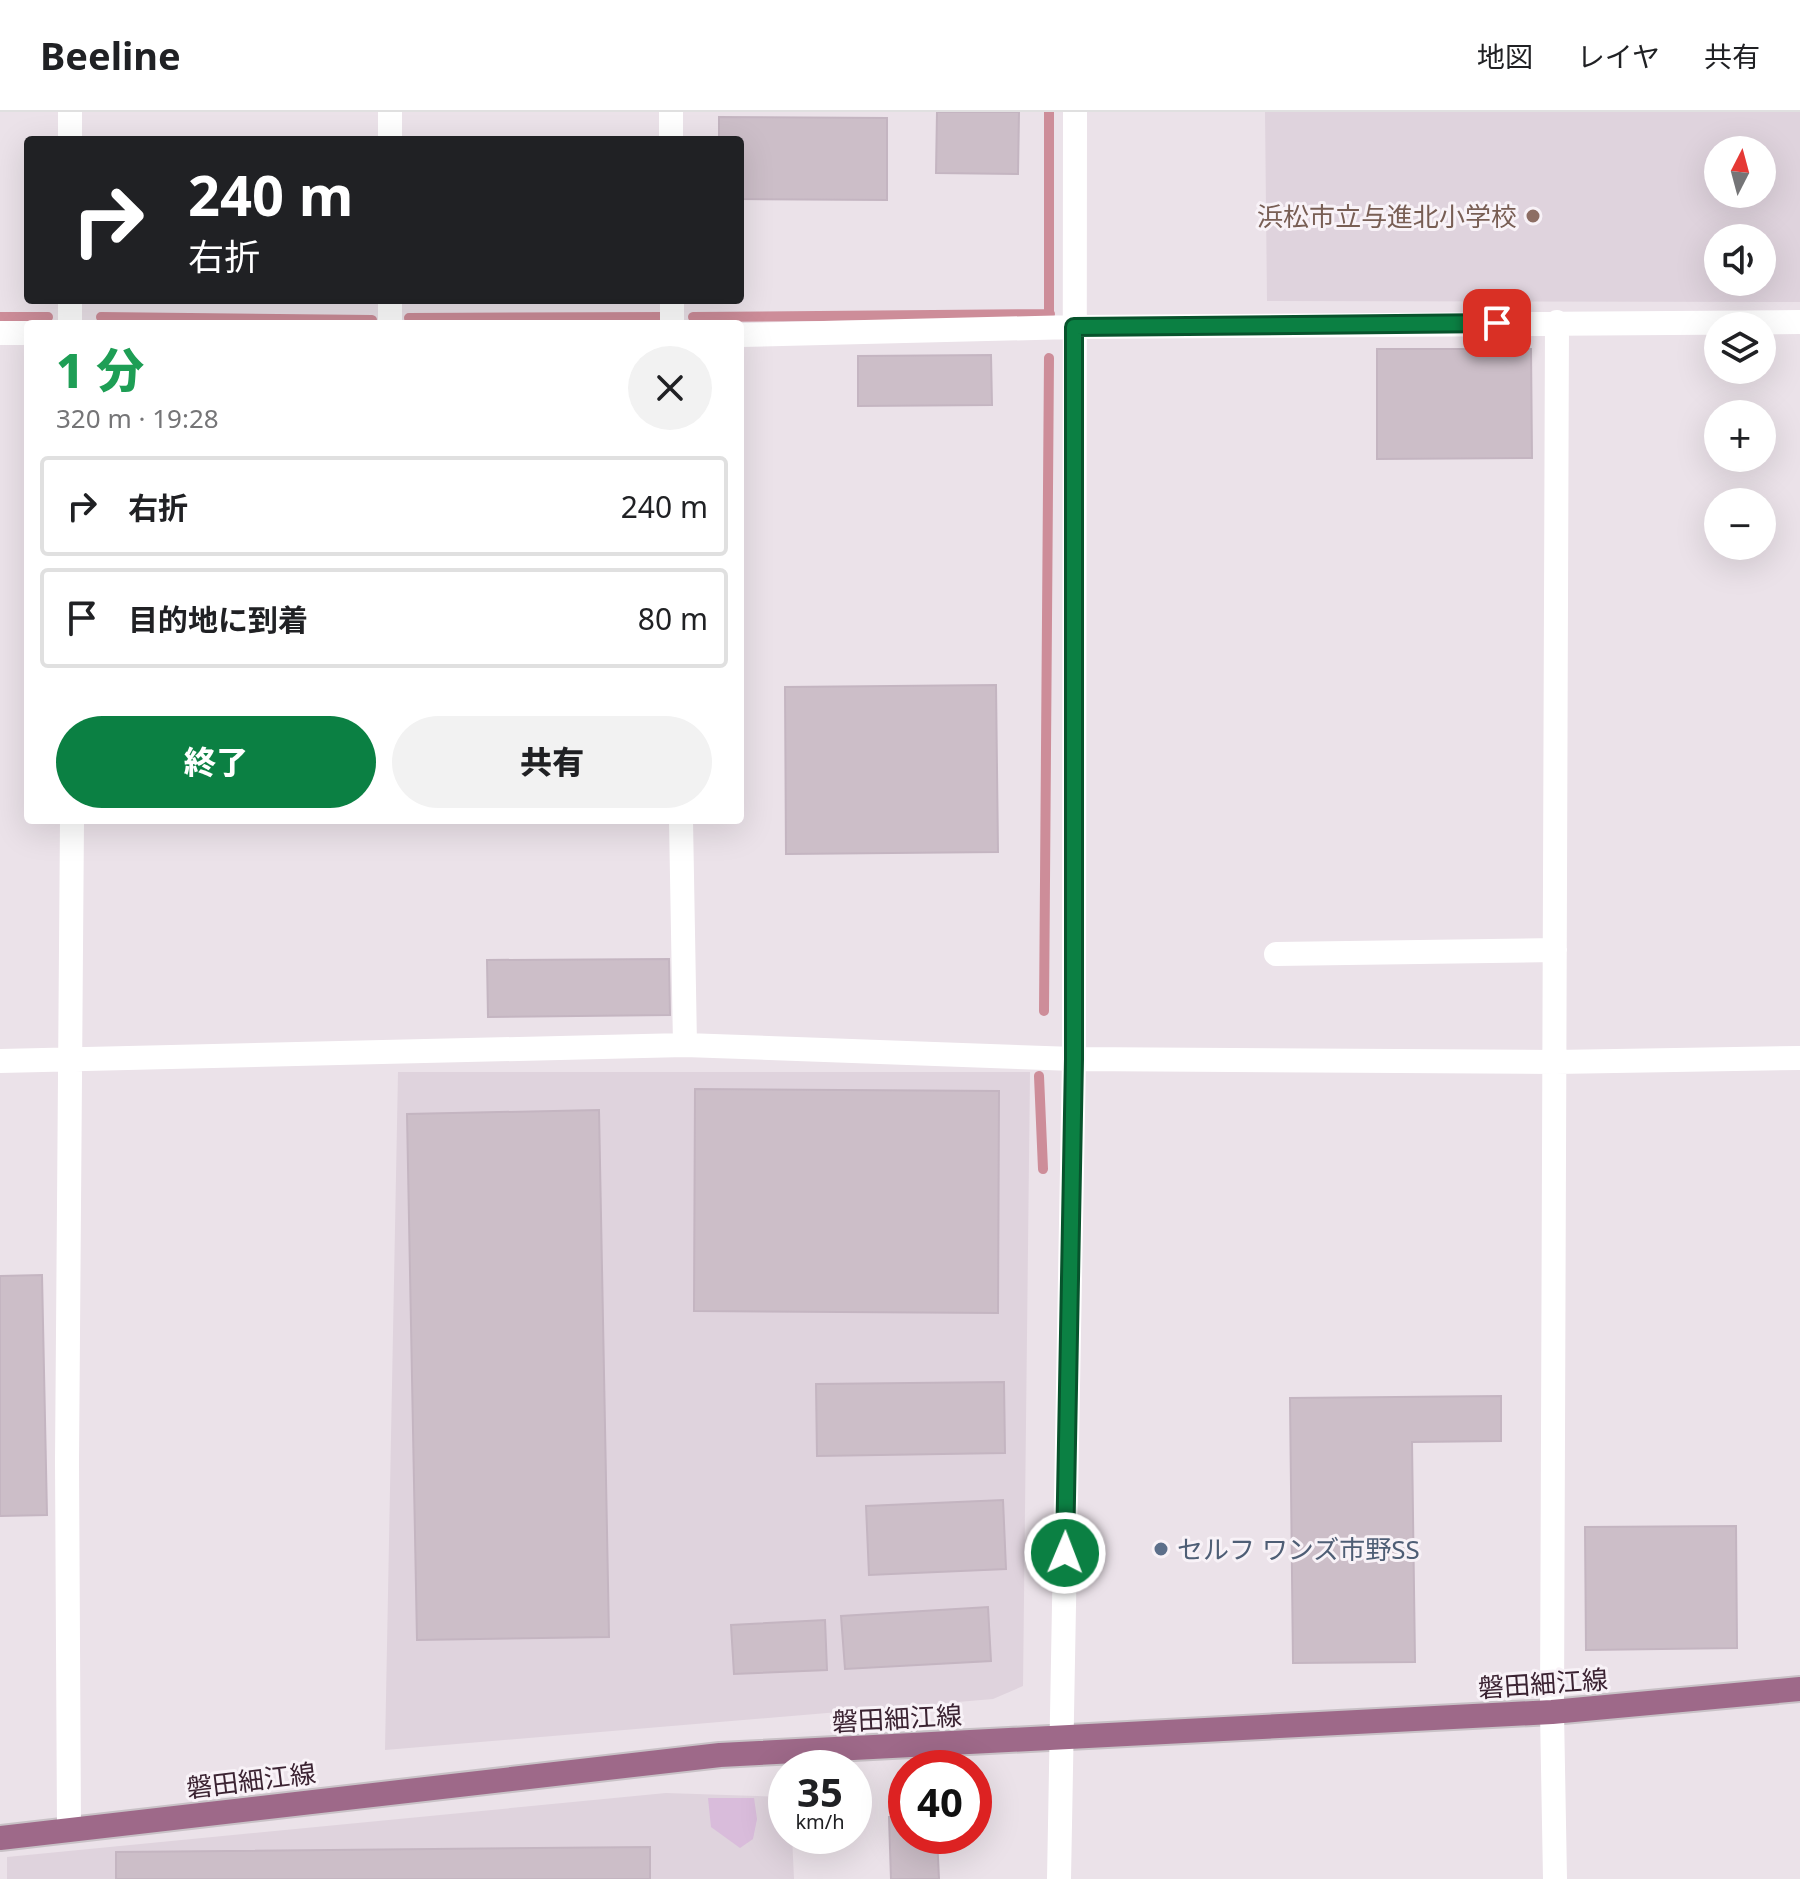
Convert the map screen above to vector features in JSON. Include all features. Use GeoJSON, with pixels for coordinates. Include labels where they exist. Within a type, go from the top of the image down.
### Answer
{"type":"FeatureCollection","features":[{"type":"Feature","properties":{"kind":"main road","name":"磐田細江線"},"geometry":{"type":"LineString","coordinates":[[0,1838],[720,1755],[1552,1712],[1800,1689]]}},
{"type":"Feature","properties":{"kind":"street"},"geometry":{"type":"LineString","coordinates":[[70,112],[70,136]]}},
{"type":"Feature","properties":{"kind":"street"},"geometry":{"type":"LineString","coordinates":[[390,112],[390,136]]}},
{"type":"Feature","properties":{"kind":"street"},"geometry":{"type":"LineString","coordinates":[[671,112],[671,136]]}},
{"type":"Feature","properties":{"kind":"street"},"geometry":{"type":"LineString","coordinates":[[1059,1879],[1074,1059],[1075,112]]}},
{"type":"Feature","properties":{"kind":"street"},"geometry":{"type":"LineString","coordinates":[[1555,1879],[1552,1712],[1557,322]]}},
{"type":"Feature","properties":{"kind":"street"},"geometry":{"type":"LineString","coordinates":[[744,335],[1074,327],[1800,322]]}},
{"type":"Feature","properties":{"kind":"street"},"geometry":{"type":"LineString","coordinates":[[0,333],[24,333]]}},
{"type":"Feature","properties":{"kind":"street"},"geometry":{"type":"LineString","coordinates":[[69,1829],[67,1461],[73,1058],[72,824]]}},
{"type":"Feature","properties":{"kind":"street"},"geometry":{"type":"LineString","coordinates":[[681,824],[685,1045]]}},
{"type":"Feature","properties":{"kind":"street"},"geometry":{"type":"LineString","coordinates":[[1276,954],[1555,950]]}},
{"type":"Feature","properties":{"kind":"street"},"geometry":{"type":"LineString","coordinates":[[0,1061],[685,1045],[1074,1059],[1555,1062],[1800,1058]]}},
{"type":"Feature","properties":{"kind":"shaded area","name":"浜松市立与進北小学校"},"geometry":{"type":"Polygon","coordinates":[[[1265,112],[1800,112],[1800,302],[1267,301],[1265,112]]]}},
{"type":"Feature","properties":{"kind":"shaded area"},"geometry":{"type":"Polygon","coordinates":[[[398,1072],[1030,1072],[1023,1686],[993,1699],[385,1750],[398,1072]]]}},
{"type":"Feature","properties":{"kind":"shaded area"},"geometry":{"type":"Polygon","coordinates":[[[666,1793],[768,1796],[768,1854],[793,1854],[794,1879],[7,1879],[7,1857],[666,1793]]]}},
{"type":"Feature","properties":{"kind":"shaded area"},"geometry":{"type":"Polygon","coordinates":[[[708,1798],[754,1798],[757,1819],[753,1839],[740,1848],[711,1827],[708,1798]]]}},
{"type":"Feature","properties":{"kind":"building"},"geometry":{"type":"Polygon","coordinates":[[[937,112],[1019,112],[1018,174],[936,173],[937,112]]]}},
{"type":"Feature","properties":{"kind":"building"},"geometry":{"type":"Polygon","coordinates":[[[719,117],[887,118],[887,200],[744,199],[744,136],[719,136],[719,117]]]}},
{"type":"Feature","properties":{"kind":"building"},"geometry":{"type":"Polygon","coordinates":[[[1377,349],[1531,349],[1532,458],[1377,459],[1377,349]]]}},
{"type":"Feature","properties":{"kind":"building"},"geometry":{"type":"Polygon","coordinates":[[[991,355],[992,405],[858,406],[858,356],[991,355]]]}},
{"type":"Feature","properties":{"kind":"building"},"geometry":{"type":"Polygon","coordinates":[[[996,685],[998,852],[786,854],[785,687],[996,685]]]}},
{"type":"Feature","properties":{"kind":"building"},"geometry":{"type":"Polygon","coordinates":[[[669,959],[670,1015],[488,1017],[487,960],[669,959]]]}},
{"type":"Feature","properties":{"kind":"building"},"geometry":{"type":"Polygon","coordinates":[[[695,1089],[999,1091],[998,1313],[694,1311],[695,1089]]]}},
{"type":"Feature","properties":{"kind":"building"},"geometry":{"type":"Polygon","coordinates":[[[599,1110],[609,1637],[417,1640],[407,1114],[599,1110]]]}},
{"type":"Feature","properties":{"kind":"building"},"geometry":{"type":"Polygon","coordinates":[[[42,1275],[47,1515],[0,1516],[0,1276],[42,1275]]]}},
{"type":"Feature","properties":{"kind":"building"},"geometry":{"type":"Polygon","coordinates":[[[1004,1382],[1005,1453],[817,1456],[816,1384],[1004,1382]]]}},
{"type":"Feature","properties":{"kind":"building"},"geometry":{"type":"Polygon","coordinates":[[[1501,1396],[1501,1441],[1412,1442],[1415,1662],[1293,1663],[1290,1398],[1501,1396]]]}},
{"type":"Feature","properties":{"kind":"building"},"geometry":{"type":"Polygon","coordinates":[[[1003,1500],[1006,1569],[869,1575],[866,1506],[1003,1500]]]}},
{"type":"Feature","properties":{"kind":"building"},"geometry":{"type":"Polygon","coordinates":[[[1736,1526],[1737,1648],[1586,1650],[1585,1527],[1736,1526]]]}},
{"type":"Feature","properties":{"kind":"building"},"geometry":{"type":"Polygon","coordinates":[[[988,1607],[991,1661],[845,1669],[841,1616],[988,1607]]]}},
{"type":"Feature","properties":{"kind":"building"},"geometry":{"type":"Polygon","coordinates":[[[825,1620],[827,1670],[734,1674],[731,1625],[825,1620]]]}},
{"type":"Feature","properties":{"kind":"building"},"geometry":{"type":"Polygon","coordinates":[[[650,1847],[650,1879],[116,1879],[116,1852],[650,1847]]]}},
{"type":"Feature","properties":{"kind":"building"},"geometry":{"type":"Polygon","coordinates":[[[890,1854],[938,1854],[939,1879],[891,1879],[890,1854]]]}},
{"type":"Feature","properties":{"kind":"waterway"},"geometry":{"type":"LineString","coordinates":[[1049,112],[1049,317]]}},
{"type":"Feature","properties":{"kind":"waterway"},"geometry":{"type":"LineString","coordinates":[[693,317],[1050,314]]}},
{"type":"Feature","properties":{"kind":"waterway"},"geometry":{"type":"LineString","coordinates":[[0,317],[48,317]]}},
{"type":"Feature","properties":{"kind":"waterway"},"geometry":{"type":"LineString","coordinates":[[101,317],[372,320]]}},
{"type":"Feature","properties":{"kind":"waterway"},"geometry":{"type":"LineString","coordinates":[[409,318],[663,317]]}},
{"type":"Feature","properties":{"kind":"waterway"},"geometry":{"type":"LineString","coordinates":[[1044,1011],[1049,358]]}},
{"type":"Feature","properties":{"kind":"waterway"},"geometry":{"type":"LineString","coordinates":[[1039,1076],[1043,1169]]}},
{"type":"Feature","properties":{"kind":"place","name":"浜松市立与進北小学校"},"geometry":{"type":"Point","coordinates":[1533,216]}},
{"type":"Feature","properties":{"kind":"place","name":"セルフ ワンズ市野SS"},"geometry":{"type":"Point","coordinates":[1161,1549]}},
{"type":"Feature","properties":{"kind":"route"},"geometry":{"type":"LineString","coordinates":[[1065,1553],[1074,1059],[1074,327],[1497,323]]}}]}
